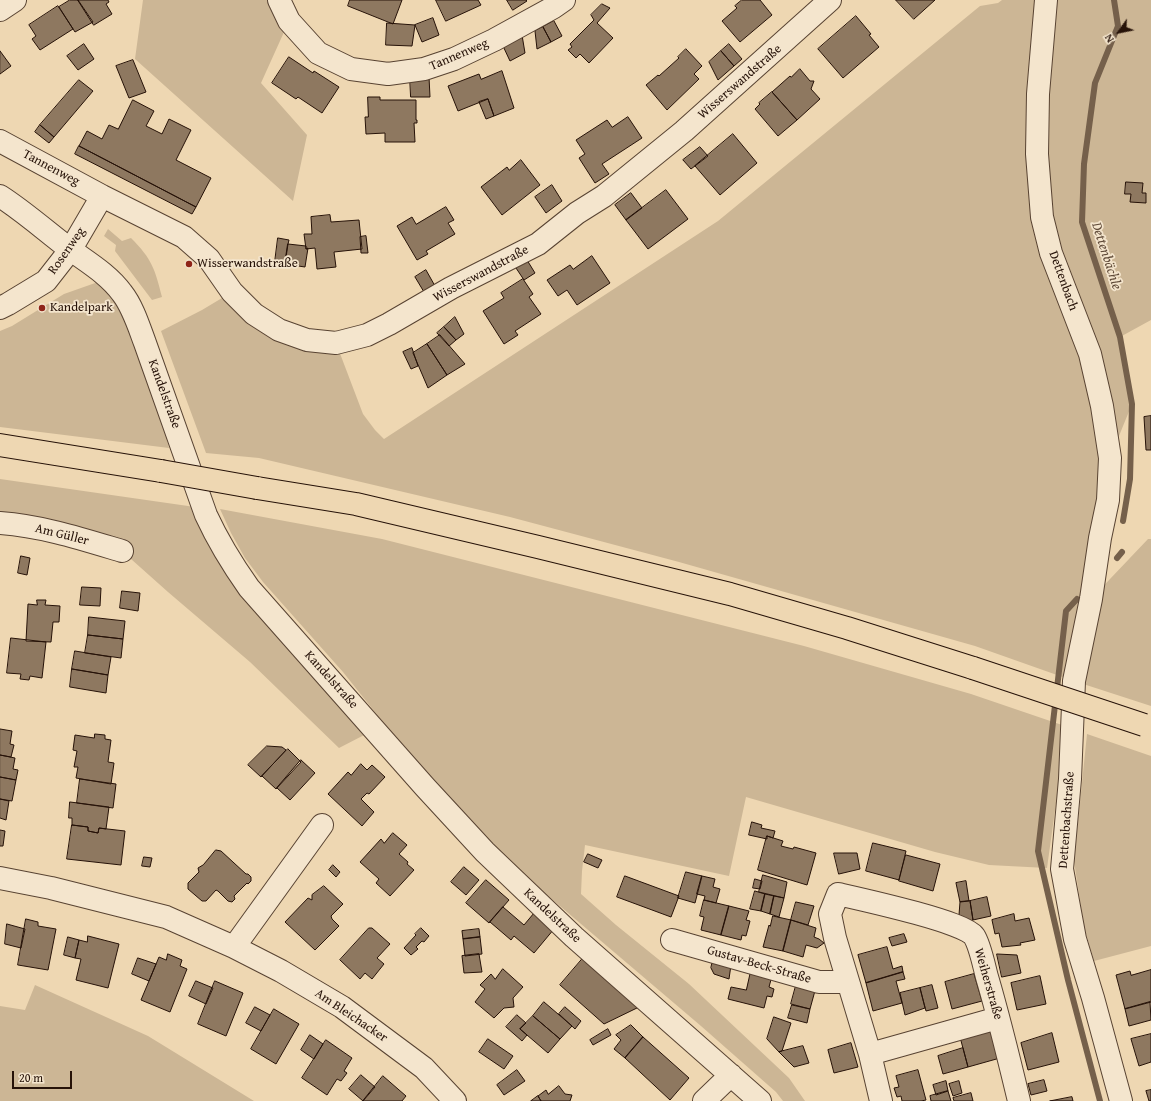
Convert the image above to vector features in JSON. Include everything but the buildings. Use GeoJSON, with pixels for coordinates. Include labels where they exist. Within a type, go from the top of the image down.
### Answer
{"type":"FeatureCollection","features":[{"type":"Feature","properties":{"kind":"highway"},"geometry":{"type":"LineString","coordinates":[[0,445],[161,470],[363,506],[715,590],[847,628],[973,668],[1147,727]]}},
{"type":"Feature","properties":{"kind":"street"},"geometry":{"type":"LineString","coordinates":[[0,10],[16,0]]}},
{"type":"Feature","properties":{"kind":"street","name":"Tannenweg"},"geometry":{"type":"LineString","coordinates":[[279,0],[289,21],[318,53],[351,69],[388,74],[424,69],[454,59],[554,8],[564,0]]}},
{"type":"Feature","properties":{"kind":"street","name":"Wisserswandstraße"},"geometry":{"type":"LineString","coordinates":[[102,196],[184,237],[209,259],[232,292],[254,314],[279,330],[307,340],[336,343],[367,335],[451,288],[538,244],[577,214],[604,196],[684,131],[830,0]]}},
{"type":"Feature","properties":{"kind":"street","name":"Dettenbach"},"geometry":{"type":"LineString","coordinates":[[1046,0],[1038,94],[1037,154],[1042,209],[1052,253],[1090,354],[1102,406],[1110,458],[1108,500],[1100,538],[1098,559]]}},
{"type":"Feature","properties":{"kind":"street","name":"Tannenweg"},"geometry":{"type":"LineString","coordinates":[[0,141],[102,196]]}},
{"type":"Feature","properties":{"kind":"street","name":"Kandelstraße"},"geometry":{"type":"LineString","coordinates":[[0,196],[20,209],[104,274],[123,293],[135,316],[206,515],[217,539],[231,563],[249,588],[425,787],[485,852],[574,937],[760,1101]]}},
{"type":"Feature","properties":{"kind":"street","name":"Rosenweg"},"geometry":{"type":"LineString","coordinates":[[0,308],[46,281],[70,249],[102,196]]}},
{"type":"Feature","properties":{"kind":"street","name":"Am Güller"},"geometry":{"type":"LineString","coordinates":[[0,523],[21,525],[84,539],[122,551]]}},
{"type":"Feature","properties":{"kind":"street","name":"Dettenbachstraße"},"geometry":{"type":"LineString","coordinates":[[1098,559],[1074,681],[1070,779],[1062,869],[1075,939],[1121,1101]]}},
{"type":"Feature","properties":{"kind":"street"},"geometry":{"type":"LineString","coordinates":[[234,947],[322,825]]}},
{"type":"Feature","properties":{"kind":"street","name":"Am Bleichacker"},"geometry":{"type":"LineString","coordinates":[[0,878],[51,888],[166,917],[234,947],[281,971],[342,1007],[424,1068],[455,1101]]}},
{"type":"Feature","properties":{"kind":"street","name":"Weiherstraße"},"geometry":{"type":"LineString","coordinates":[[848,982],[835,938],[830,914],[838,894],[888,906],[965,929],[974,936],[980,952],[1019,1101]]}},
{"type":"Feature","properties":{"kind":"street","name":"Gustav-Beck-Straße"},"geometry":{"type":"LineString","coordinates":[[672,940],[819,982],[848,982]]}},
{"type":"Feature","properties":{"kind":"street"},"geometry":{"type":"LineString","coordinates":[[848,982],[870,1054],[881,1101]]}},
{"type":"Feature","properties":{"kind":"street"},"geometry":{"type":"LineString","coordinates":[[870,1054],[991,1020],[999,1021]]}},
{"type":"Feature","properties":{"kind":"street"},"geometry":{"type":"LineString","coordinates":[[704,1101],[731,1075]]}},
{"type":"Feature","properties":{"kind":"shaded area"},"geometry":{"type":"Polygon","coordinates":[[[143,0],[279,0],[289,21],[261,83],[307,135],[293,201],[135,59],[143,0]]]}},
{"type":"Feature","properties":{"kind":"shaded area"},"geometry":{"type":"Polygon","coordinates":[[[1002,0],[1151,0],[1151,320],[1120,337],[1132,404],[1110,458],[1091,599],[1148,539],[1151,539],[1151,706],[975,646],[679,562],[510,517],[259,458],[206,453],[161,331],[202,310],[232,292],[254,314],[336,343],[363,414],[384,439],[718,221],[980,6],[998,3],[1002,0]]]}},
{"type":"Feature","properties":{"kind":"shaded area"},"geometry":{"type":"Polygon","coordinates":[[[108,229],[122,241],[131,238],[144,252],[155,272],[162,297],[152,300],[115,251],[116,245],[104,236],[108,229]]]}},
{"type":"Feature","properties":{"kind":"shaded area"},"geometry":{"type":"Polygon","coordinates":[[[98,282],[116,302],[128,325],[154,387],[169,448],[0,427],[0,331],[12,326],[64,294],[98,282]]]}},
{"type":"Feature","properties":{"kind":"shaded area"},"geometry":{"type":"Polygon","coordinates":[[[0,479],[195,507],[370,732],[339,748],[250,662],[122,551],[0,523],[0,479]]]}},
{"type":"Feature","properties":{"kind":"shaded area"},"geometry":{"type":"Polygon","coordinates":[[[220,509],[382,539],[804,646],[971,694],[1062,725],[1061,767],[1047,868],[989,865],[935,852],[746,797],[729,876],[585,845],[581,894],[616,925],[689,984],[789,1078],[805,1101],[783,1101],[776,1092],[701,1026],[534,884],[492,843],[432,778],[378,716],[343,672],[263,582],[245,558],[220,509]]]}},
{"type":"Feature","properties":{"kind":"shaded area"},"geometry":{"type":"Polygon","coordinates":[[[1087,734],[1151,756],[1151,946],[1094,961],[1084,927],[1074,861],[1087,734]]]}},
{"type":"Feature","properties":{"kind":"shaded area"},"geometry":{"type":"Polygon","coordinates":[[[35,985],[148,1036],[254,1101],[0,1101],[0,1006],[25,1010],[35,985]]]}},
{"type":"Feature","properties":{"kind":"waterway","name":"Dettenbächle"},"geometry":{"type":"LineString","coordinates":[[1114,0],[1118,26],[1095,83],[1084,164],[1082,222],[1120,337],[1132,404],[1130,479],[1123,521]]}},
{"type":"Feature","properties":{"kind":"waterway"},"geometry":{"type":"LineString","coordinates":[[1117,558],[1122,552]]}},
{"type":"Feature","properties":{"kind":"waterway"},"geometry":{"type":"LineString","coordinates":[[1077,599],[1066,611],[1038,851],[1068,980],[1100,1101]]}},
{"type":"Feature","properties":{"kind":"place","name":"Wisserwandstraße"},"geometry":{"type":"Point","coordinates":[189,264]}},
{"type":"Feature","properties":{"kind":"place","name":"Kandelpark"},"geometry":{"type":"Point","coordinates":[42,308]}}]}
